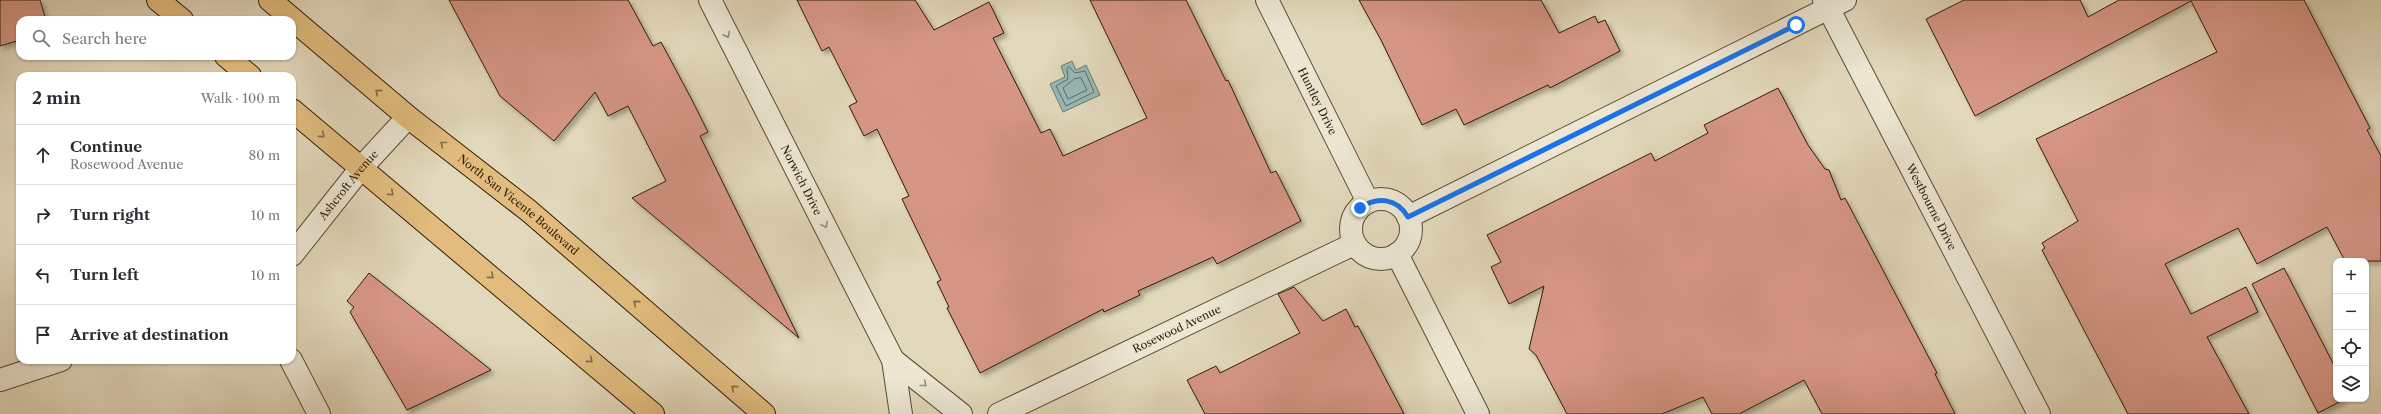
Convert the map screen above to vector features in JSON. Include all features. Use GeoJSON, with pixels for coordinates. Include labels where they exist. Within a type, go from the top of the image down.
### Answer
{"type":"FeatureCollection","features":[{"type":"Feature","properties":{"kind":"main road"},"geometry":{"type":"LineString","coordinates":[[158,0],[177,16]]}},
{"type":"Feature","properties":{"kind":"main road","name":"North San Vicente Boulevard"},"geometry":{"type":"LineString","coordinates":[[270,0],[289,16]]}},
{"type":"Feature","properties":{"kind":"main road","name":"North San Vicente Boulevard"},"geometry":{"type":"LineString","coordinates":[[296,22],[408,117],[529,211],[764,414]]}},
{"type":"Feature","properties":{"kind":"main road"},"geometry":{"type":"LineString","coordinates":[[231,60],[245,72]]}},
{"type":"Feature","properties":{"kind":"main road"},"geometry":{"type":"LineString","coordinates":[[296,113],[653,414]]}},
{"type":"Feature","properties":{"kind":"street","name":"Norwich Drive"},"geometry":{"type":"LineString","coordinates":[[710,0],[893,360],[901,414]]}},
{"type":"Feature","properties":{"kind":"street","name":"Huntley Drive"},"geometry":{"type":"LineString","coordinates":[[1267,0],[1368,202]]}},
{"type":"Feature","properties":{"kind":"street"},"geometry":{"type":"LineString","coordinates":[[1408,217],[1833,3]]}},
{"type":"Feature","properties":{"kind":"street","name":"Westbourne Drive"},"geometry":{"type":"LineString","coordinates":[[1833,3],[2039,414]]}},
{"type":"Feature","properties":{"kind":"street","name":"Ashcroft Avenue"},"geometry":{"type":"LineString","coordinates":[[296,249],[361,168],[408,117]]}},
{"type":"Feature","properties":{"kind":"street"},"geometry":{"type":"LineString","coordinates":[[1388,200],[1397,204],[1408,217],[1411,229],[1405,248],[1388,259],[1368,257],[1354,244],[1351,224],[1354,215],[1368,202],[1388,200]]}},
{"type":"Feature","properties":{"kind":"street","name":"Rosewood Avenue"},"geometry":{"type":"LineString","coordinates":[[999,414],[1354,244]]}},
{"type":"Feature","properties":{"kind":"street"},"geometry":{"type":"LineString","coordinates":[[1397,254],[1478,414]]}},
{"type":"Feature","properties":{"kind":"street","name":"Norwich Drive"},"geometry":{"type":"LineString","coordinates":[[893,360],[961,414]]}},
{"type":"Feature","properties":{"kind":"street"},"geometry":{"type":"LineString","coordinates":[[0,380],[49,364]]}},
{"type":"Feature","properties":{"kind":"street"},"geometry":{"type":"LineString","coordinates":[[293,364],[319,414]]}},
{"type":"Feature","properties":{"kind":"water"},"geometry":{"type":"Polygon","coordinates":[[[1072,61],[1076,70],[1086,65],[1100,95],[1063,112],[1050,84],[1065,77],[1061,66],[1072,61]]]}},
{"type":"Feature","properties":{"kind":"building"},"geometry":{"type":"Polygon","coordinates":[[[0,0],[40,0],[45,16],[16,16],[16,41],[0,46],[0,0]]]}},
{"type":"Feature","properties":{"kind":"building"},"geometry":{"type":"Polygon","coordinates":[[[449,0],[628,0],[653,46],[661,42],[692,100],[708,132],[700,136],[799,338],[632,198],[666,181],[628,106],[608,116],[595,92],[554,141],[500,96],[449,0]]]}},
{"type":"Feature","properties":{"kind":"building"},"geometry":{"type":"Polygon","coordinates":[[[797,0],[915,0],[934,30],[989,2],[1004,33],[993,38],[1041,133],[1050,129],[1063,156],[1147,118],[1090,0],[1186,0],[1226,81],[1228,80],[1271,173],[1276,171],[1301,221],[1217,264],[1213,257],[1138,291],[1140,295],[1104,312],[1103,309],[980,373],[947,308],[949,307],[937,282],[941,280],[902,199],[909,196],[877,129],[864,136],[849,106],[857,102],[829,47],[822,51],[797,0]]]}},
{"type":"Feature","properties":{"kind":"building"},"geometry":{"type":"Polygon","coordinates":[[[1359,0],[1541,0],[1559,33],[1595,16],[1598,23],[1605,20],[1620,51],[1550,88],[1548,85],[1464,125],[1456,109],[1422,125],[1381,40],[1359,0]]]}},
{"type":"Feature","properties":{"kind":"building"},"geometry":{"type":"Polygon","coordinates":[[[1964,0],[2080,0],[2088,17],[2119,0],[2304,0],[2370,128],[2367,130],[2381,156],[2381,261],[2369,261],[2369,258],[2343,258],[2327,227],[2257,264],[2238,228],[2165,264],[2191,314],[2246,287],[2258,312],[2207,337],[2249,414],[2128,414],[2042,250],[2045,248],[2042,243],[2078,221],[2036,139],[2217,52],[2191,1],[1975,116],[1926,19],[1964,0]]]}},
{"type":"Feature","properties":{"kind":"building"},"geometry":{"type":"Polygon","coordinates":[[[1778,88],[1808,145],[1825,169],[1829,170],[1841,200],[1845,198],[1937,373],[1935,374],[1955,414],[1822,414],[1804,380],[1739,414],[1712,414],[1703,397],[1662,414],[1567,414],[1536,355],[1529,349],[1544,286],[1509,304],[1491,267],[1501,262],[1487,235],[1651,153],[1655,161],[1708,133],[1704,125],[1778,88]]]}},
{"type":"Feature","properties":{"kind":"building"},"geometry":{"type":"Polygon","coordinates":[[[2284,268],[2333,363],[2333,402],[2339,402],[2318,413],[2252,284],[2284,268]]]}},
{"type":"Feature","properties":{"kind":"building"},"geometry":{"type":"Polygon","coordinates":[[[369,273],[491,370],[407,410],[350,312],[354,307],[347,301],[369,273]]]}},
{"type":"Feature","properties":{"kind":"building"},"geometry":{"type":"Polygon","coordinates":[[[1294,287],[1323,321],[1346,309],[1355,327],[1358,326],[1404,414],[1205,414],[1187,380],[1216,366],[1220,373],[1300,333],[1278,294],[1294,287]]]}},
{"type":"Feature","properties":{"kind":"route"},"geometry":{"type":"LineString","coordinates":[[1360,208],[1368,202],[1388,200],[1397,204],[1408,217],[1796,25]]}}]}
